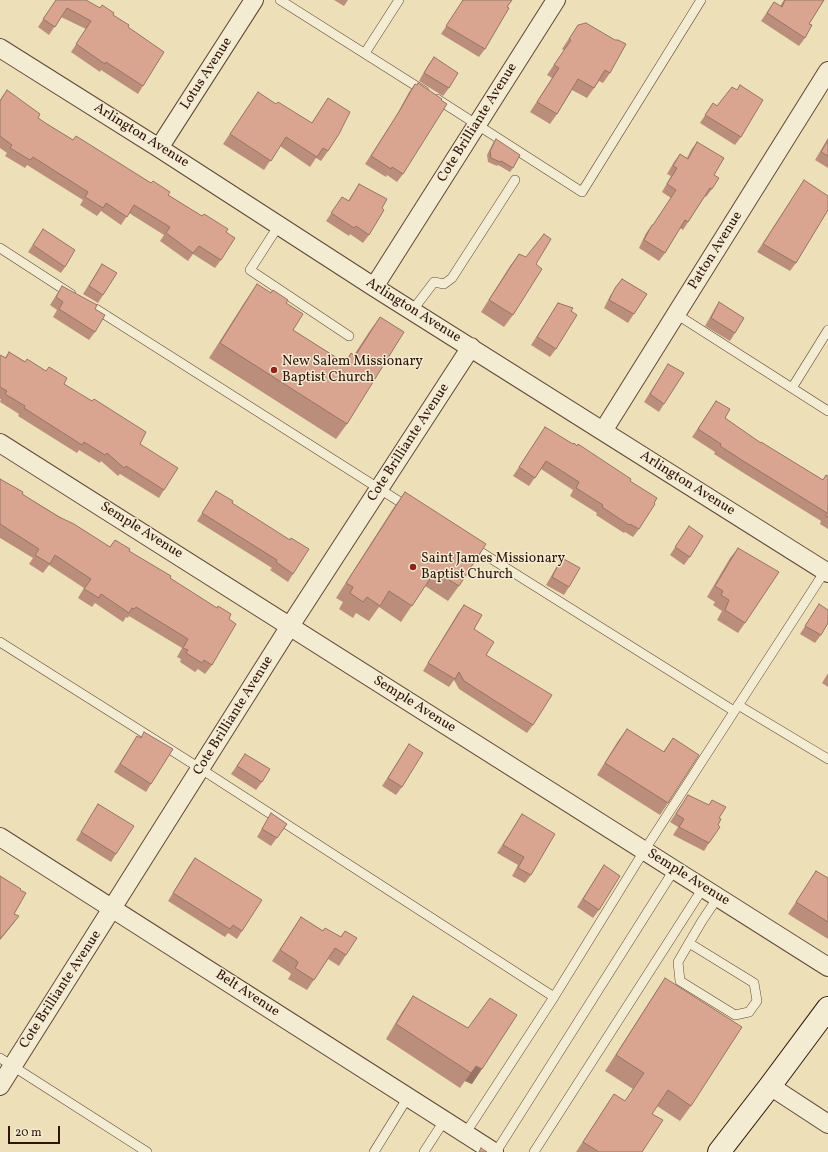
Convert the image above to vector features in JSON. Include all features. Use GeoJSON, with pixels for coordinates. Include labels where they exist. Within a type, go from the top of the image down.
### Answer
{"type":"FeatureCollection","features":[{"type":"Feature","properties":{"kind":"main road"},"geometry":{"type":"LineString","coordinates":[[719,1152],[828,1008]]}},
{"type":"Feature","properties":{"kind":"street","name":"Lotus Avenue"},"geometry":{"type":"LineString","coordinates":[[159,148],[254,0]]}},
{"type":"Feature","properties":{"kind":"street","name":"Cote Brilliante Avenue"},"geometry":{"type":"LineString","coordinates":[[374,287],[556,0]]}},
{"type":"Feature","properties":{"kind":"street","name":"Arlington Avenue"},"geometry":{"type":"LineString","coordinates":[[0,48],[159,148],[374,287],[827,572]]}},
{"type":"Feature","properties":{"kind":"street","name":"Patton Avenue"},"geometry":{"type":"LineString","coordinates":[[603,431],[828,71]]}},
{"type":"Feature","properties":{"kind":"street","name":"Cote Brilliante Avenue"},"geometry":{"type":"LineString","coordinates":[[0,1086],[6,1062],[113,909],[290,626],[471,347]]}},
{"type":"Feature","properties":{"kind":"street","name":"Semple Avenue"},"geometry":{"type":"LineString","coordinates":[[0,443],[828,967]]}},
{"type":"Feature","properties":{"kind":"street","name":"Belt Avenue"},"geometry":{"type":"LineString","coordinates":[[0,837],[494,1152]]}},
{"type":"Feature","properties":{"kind":"street"},"geometry":{"type":"LineString","coordinates":[[770,1086],[828,1124]]}},
{"type":"Feature","properties":{"kind":"lane"},"geometry":{"type":"LineString","coordinates":[[280,0],[582,192],[701,0]]}},
{"type":"Feature","properties":{"kind":"lane"},"geometry":{"type":"LineString","coordinates":[[364,53],[398,0]]}},
{"type":"Feature","properties":{"kind":"lane"},"geometry":{"type":"LineString","coordinates":[[412,311],[434,282],[444,284],[452,278],[515,180]]}},
{"type":"Feature","properties":{"kind":"lane"},"geometry":{"type":"LineString","coordinates":[[279,225],[250,270],[348,336]]}},
{"type":"Feature","properties":{"kind":"lane"},"geometry":{"type":"LineString","coordinates":[[0,248],[413,510]]}},
{"type":"Feature","properties":{"kind":"lane"},"geometry":{"type":"LineString","coordinates":[[676,314],[828,411]]}},
{"type":"Feature","properties":{"kind":"lane"},"geometry":{"type":"LineString","coordinates":[[792,388],[828,330]]}},
{"type":"Feature","properties":{"kind":"lane"},"geometry":{"type":"LineString","coordinates":[[466,543],[736,708],[828,759]]}},
{"type":"Feature","properties":{"kind":"lane"},"geometry":{"type":"LineString","coordinates":[[465,1134],[736,708],[827,572]]}},
{"type":"Feature","properties":{"kind":"lane"},"geometry":{"type":"LineString","coordinates":[[0,642],[201,769],[554,996]]}},
{"type":"Feature","properties":{"kind":"lane"},"geometry":{"type":"LineString","coordinates":[[494,1152],[674,870]]}},
{"type":"Feature","properties":{"kind":"lane"},"geometry":{"type":"LineString","coordinates":[[689,943],[754,983],[757,1001],[749,1012],[735,1015],[680,981],[678,962],[689,943],[711,893]]}},
{"type":"Feature","properties":{"kind":"lane"},"geometry":{"type":"LineString","coordinates":[[534,1152],[711,893]]}},
{"type":"Feature","properties":{"kind":"lane"},"geometry":{"type":"LineString","coordinates":[[6,1062],[148,1152]]}},
{"type":"Feature","properties":{"kind":"lane"},"geometry":{"type":"LineString","coordinates":[[374,1152],[408,1097]]}},
{"type":"Feature","properties":{"kind":"lane"},"geometry":{"type":"LineString","coordinates":[[424,1152],[444,1120]]}},
{"type":"Feature","properties":{"kind":"building"},"geometry":{"type":"Polygon","coordinates":[[[56,0],[86,0],[100,8],[102,5],[114,13],[113,15],[129,25],[128,27],[164,52],[143,86],[106,62],[105,64],[76,44],[91,21],[67,8],[55,27],[43,19],[56,0]]]}},
{"type":"Feature","properties":{"kind":"building"},"geometry":{"type":"Polygon","coordinates":[[[463,0],[512,0],[507,7],[509,8],[485,49],[446,26],[463,0]]]}},
{"type":"Feature","properties":{"kind":"building"},"geometry":{"type":"Polygon","coordinates":[[[785,0],[824,0],[809,24],[812,25],[805,38],[767,13],[774,2],[782,7],[785,0]]]}},
{"type":"Feature","properties":{"kind":"building"},"geometry":{"type":"Polygon","coordinates":[[[586,23],[615,40],[626,44],[610,73],[605,70],[594,88],[578,79],[557,114],[537,102],[559,68],[554,65],[571,40],[569,39],[578,25],[586,23]]]}},
{"type":"Feature","properties":{"kind":"building"},"geometry":{"type":"Polygon","coordinates":[[[434,57],[458,73],[449,88],[424,73],[434,57]]]}},
{"type":"Feature","properties":{"kind":"building"},"geometry":{"type":"Polygon","coordinates":[[[418,83],[447,104],[403,174],[392,167],[391,169],[371,156],[415,84],[417,85],[418,83]]]}},
{"type":"Feature","properties":{"kind":"building"},"geometry":{"type":"Polygon","coordinates":[[[740,85],[763,100],[741,137],[705,115],[713,103],[717,106],[732,87],[737,90],[740,85]]]}},
{"type":"Feature","properties":{"kind":"building"},"geometry":{"type":"Polygon","coordinates":[[[7,90],[40,114],[38,118],[47,124],[73,140],[76,136],[151,183],[153,181],[170,192],[168,195],[202,216],[204,214],[228,229],[226,232],[235,238],[221,260],[199,246],[193,253],[166,233],[170,227],[134,205],[127,217],[106,203],[103,208],[85,197],[88,192],[33,157],[30,160],[10,148],[12,145],[0,136],[0,101],[7,90]]]}},
{"type":"Feature","properties":{"kind":"building"},"geometry":{"type":"Polygon","coordinates":[[[258,92],[276,104],[278,102],[312,123],[328,98],[350,112],[339,134],[328,151],[323,148],[317,157],[286,137],[271,161],[230,134],[258,92]]]}},
{"type":"Feature","properties":{"kind":"building"},"geometry":{"type":"Polygon","coordinates":[[[496,139],[520,155],[513,168],[501,161],[500,162],[491,158],[490,151],[496,139]]]}},
{"type":"Feature","properties":{"kind":"building"},"geometry":{"type":"Polygon","coordinates":[[[828,140],[828,156],[821,152],[828,140]]]}},
{"type":"Feature","properties":{"kind":"building"},"geometry":{"type":"Polygon","coordinates":[[[697,142],[724,158],[714,175],[719,178],[712,189],[710,188],[688,222],[685,220],[665,253],[644,240],[652,225],[676,190],[667,184],[677,168],[673,166],[680,154],[688,159],[697,142]]]}},
{"type":"Feature","properties":{"kind":"building"},"geometry":{"type":"Polygon","coordinates":[[[804,180],[828,196],[828,210],[796,263],[763,244],[804,180]]]}},
{"type":"Feature","properties":{"kind":"building"},"geometry":{"type":"Polygon","coordinates":[[[359,184],[387,199],[382,208],[384,210],[369,235],[356,226],[354,228],[331,213],[342,197],[349,201],[359,184]]]}},
{"type":"Feature","properties":{"kind":"building"},"geometry":{"type":"Polygon","coordinates":[[[43,229],[75,250],[65,267],[33,245],[43,229]]]}},
{"type":"Feature","properties":{"kind":"building"},"geometry":{"type":"Polygon","coordinates":[[[544,234],[551,239],[536,264],[542,269],[513,315],[489,300],[519,254],[526,257],[544,234]]]}},
{"type":"Feature","properties":{"kind":"building"},"geometry":{"type":"Polygon","coordinates":[[[102,264],[117,273],[103,295],[89,286],[102,264]]]}},
{"type":"Feature","properties":{"kind":"building"},"geometry":{"type":"Polygon","coordinates":[[[622,279],[647,294],[634,314],[609,300],[615,288],[622,279]]]}},
{"type":"Feature","properties":{"kind":"building","name":"New Salem Missionary Baptist Church"},"geometry":{"type":"Polygon","coordinates":[[[257,284],[271,293],[273,290],[288,300],[286,303],[303,314],[293,330],[345,363],[351,353],[355,356],[380,317],[404,332],[347,424],[220,343],[257,284]]]}},
{"type":"Feature","properties":{"kind":"building"},"geometry":{"type":"Polygon","coordinates":[[[62,286],[97,305],[95,309],[105,315],[95,332],[59,309],[63,302],[56,297],[62,286]]]}},
{"type":"Feature","properties":{"kind":"building"},"geometry":{"type":"Polygon","coordinates":[[[719,302],[744,318],[735,333],[711,318],[719,302]]]}},
{"type":"Feature","properties":{"kind":"building"},"geometry":{"type":"Polygon","coordinates":[[[558,303],[573,308],[571,311],[577,315],[556,349],[537,337],[558,303]]]}},
{"type":"Feature","properties":{"kind":"building"},"geometry":{"type":"Polygon","coordinates":[[[9,352],[25,362],[27,359],[46,371],[49,367],[67,378],[64,384],[92,401],[94,399],[146,432],[140,444],[178,468],[164,490],[126,466],[124,468],[107,453],[105,455],[84,442],[82,445],[5,394],[7,391],[0,387],[0,355],[6,358],[9,352]]]}},
{"type":"Feature","properties":{"kind":"building"},"geometry":{"type":"Polygon","coordinates":[[[668,364],[684,373],[664,404],[650,394],[668,364]]]}},
{"type":"Feature","properties":{"kind":"building"},"geometry":{"type":"Polygon","coordinates":[[[716,401],[730,409],[725,418],[761,443],[823,480],[826,475],[828,476],[828,517],[825,516],[827,513],[720,446],[721,444],[698,429],[716,401]]]}},
{"type":"Feature","properties":{"kind":"building"},"geometry":{"type":"Polygon","coordinates":[[[545,427],[573,444],[574,443],[577,446],[578,444],[631,479],[630,481],[657,498],[654,503],[655,504],[639,529],[630,524],[629,525],[602,507],[603,505],[576,488],[579,482],[546,461],[535,478],[519,467],[545,427]]]}},
{"type":"Feature","properties":{"kind":"building"},"geometry":{"type":"Polygon","coordinates":[[[0,479],[23,492],[22,494],[59,517],[74,524],[110,547],[115,540],[130,549],[129,551],[171,576],[170,578],[217,608],[218,606],[231,614],[229,619],[236,624],[212,665],[204,660],[202,663],[186,653],[188,650],[183,648],[188,639],[136,607],[134,609],[132,608],[129,613],[101,594],[99,598],[84,589],[91,579],[55,555],[50,564],[35,555],[39,549],[0,524],[0,479]]]}},
{"type":"Feature","properties":{"kind":"building"},"geometry":{"type":"Polygon","coordinates":[[[216,491],[290,540],[291,538],[309,549],[293,574],[276,562],[277,560],[202,513],[216,491]]]}},
{"type":"Feature","properties":{"kind":"building","name":"Saint James Missionary Baptist Church"},"geometry":{"type":"Polygon","coordinates":[[[405,492],[486,544],[459,586],[435,571],[412,606],[389,591],[380,606],[367,597],[363,602],[350,593],[353,587],[346,583],[405,492]]]}},
{"type":"Feature","properties":{"kind":"building"},"geometry":{"type":"Polygon","coordinates":[[[689,526],[703,536],[690,557],[675,547],[689,526]]]}},
{"type":"Feature","properties":{"kind":"building"},"geometry":{"type":"Polygon","coordinates":[[[738,548],[779,572],[745,623],[725,610],[729,600],[721,595],[723,591],[715,586],[738,548]]]}},
{"type":"Feature","properties":{"kind":"building"},"geometry":{"type":"Polygon","coordinates":[[[562,558],[580,568],[569,587],[552,577],[562,558]]]}},
{"type":"Feature","properties":{"kind":"building"},"geometry":{"type":"Polygon","coordinates":[[[819,604],[828,610],[828,623],[821,635],[805,626],[819,604]]]}},
{"type":"Feature","properties":{"kind":"building"},"geometry":{"type":"Polygon","coordinates":[[[464,605],[482,615],[474,629],[494,642],[486,655],[552,695],[533,725],[464,681],[459,672],[455,679],[428,663],[464,605]]]}},
{"type":"Feature","properties":{"kind":"building"},"geometry":{"type":"Polygon","coordinates":[[[627,729],[664,752],[673,738],[699,755],[668,803],[605,763],[627,729]]]}},
{"type":"Feature","properties":{"kind":"building"},"geometry":{"type":"Polygon","coordinates":[[[144,732],[173,749],[151,784],[120,764],[137,736],[141,738],[144,732]]]}},
{"type":"Feature","properties":{"kind":"building"},"geometry":{"type":"Polygon","coordinates":[[[409,744],[423,753],[402,787],[388,778],[409,744]]]}},
{"type":"Feature","properties":{"kind":"building"},"geometry":{"type":"Polygon","coordinates":[[[245,754],[270,769],[262,782],[237,766],[245,754]]]}},
{"type":"Feature","properties":{"kind":"building"},"geometry":{"type":"Polygon","coordinates":[[[688,795],[709,805],[712,800],[726,807],[719,818],[721,819],[718,825],[720,827],[709,843],[679,827],[684,819],[676,814],[688,795]]]}},
{"type":"Feature","properties":{"kind":"building"},"geometry":{"type":"Polygon","coordinates":[[[98,804],[134,826],[116,854],[81,832],[98,804]]]}},
{"type":"Feature","properties":{"kind":"building"},"geometry":{"type":"Polygon","coordinates":[[[271,813],[287,824],[277,838],[262,829],[271,813]]]}},
{"type":"Feature","properties":{"kind":"building"},"geometry":{"type":"Polygon","coordinates":[[[522,814],[555,834],[531,875],[518,868],[524,857],[503,845],[522,814]]]}},
{"type":"Feature","properties":{"kind":"building"},"geometry":{"type":"Polygon","coordinates":[[[195,858],[262,900],[242,931],[233,925],[230,929],[173,893],[195,858]]]}},
{"type":"Feature","properties":{"kind":"building"},"geometry":{"type":"Polygon","coordinates":[[[604,865],[620,876],[599,910],[583,899],[604,865]]]}},
{"type":"Feature","properties":{"kind":"building"},"geometry":{"type":"Polygon","coordinates":[[[816,871],[828,878],[828,922],[796,902],[816,871]]]}},
{"type":"Feature","properties":{"kind":"building"},"geometry":{"type":"Polygon","coordinates":[[[0,876],[26,893],[14,914],[19,916],[0,939],[0,876]]]}},
{"type":"Feature","properties":{"kind":"building"},"geometry":{"type":"Polygon","coordinates":[[[301,917],[323,931],[325,928],[341,937],[345,931],[357,938],[346,955],[335,948],[314,980],[295,968],[298,963],[297,961],[280,950],[301,917]]]}},
{"type":"Feature","properties":{"kind":"building"},"geometry":{"type":"Polygon","coordinates":[[[665,978],[742,1027],[691,1106],[668,1090],[652,1114],[663,1120],[642,1152],[599,1152],[583,1142],[614,1094],[625,1101],[644,1073],[616,1055],[665,978]]]}},
{"type":"Feature","properties":{"kind":"building"},"geometry":{"type":"Polygon","coordinates":[[[413,996],[468,1028],[490,998],[517,1015],[482,1069],[476,1066],[471,1073],[396,1024],[413,996]]]}},
{"type":"Feature","properties":{"kind":"building"},"geometry":{"type":"Polygon","coordinates":[[[481,1148],[487,1152],[479,1152],[481,1148]]]}},
{"type":"Feature","properties":{"kind":"place","name":"New Salem Missionary Baptist Church"},"geometry":{"type":"Point","coordinates":[274,370]}},
{"type":"Feature","properties":{"kind":"place","name":"Saint James Missionary Baptist Church"},"geometry":{"type":"Point","coordinates":[413,567]}}]}
